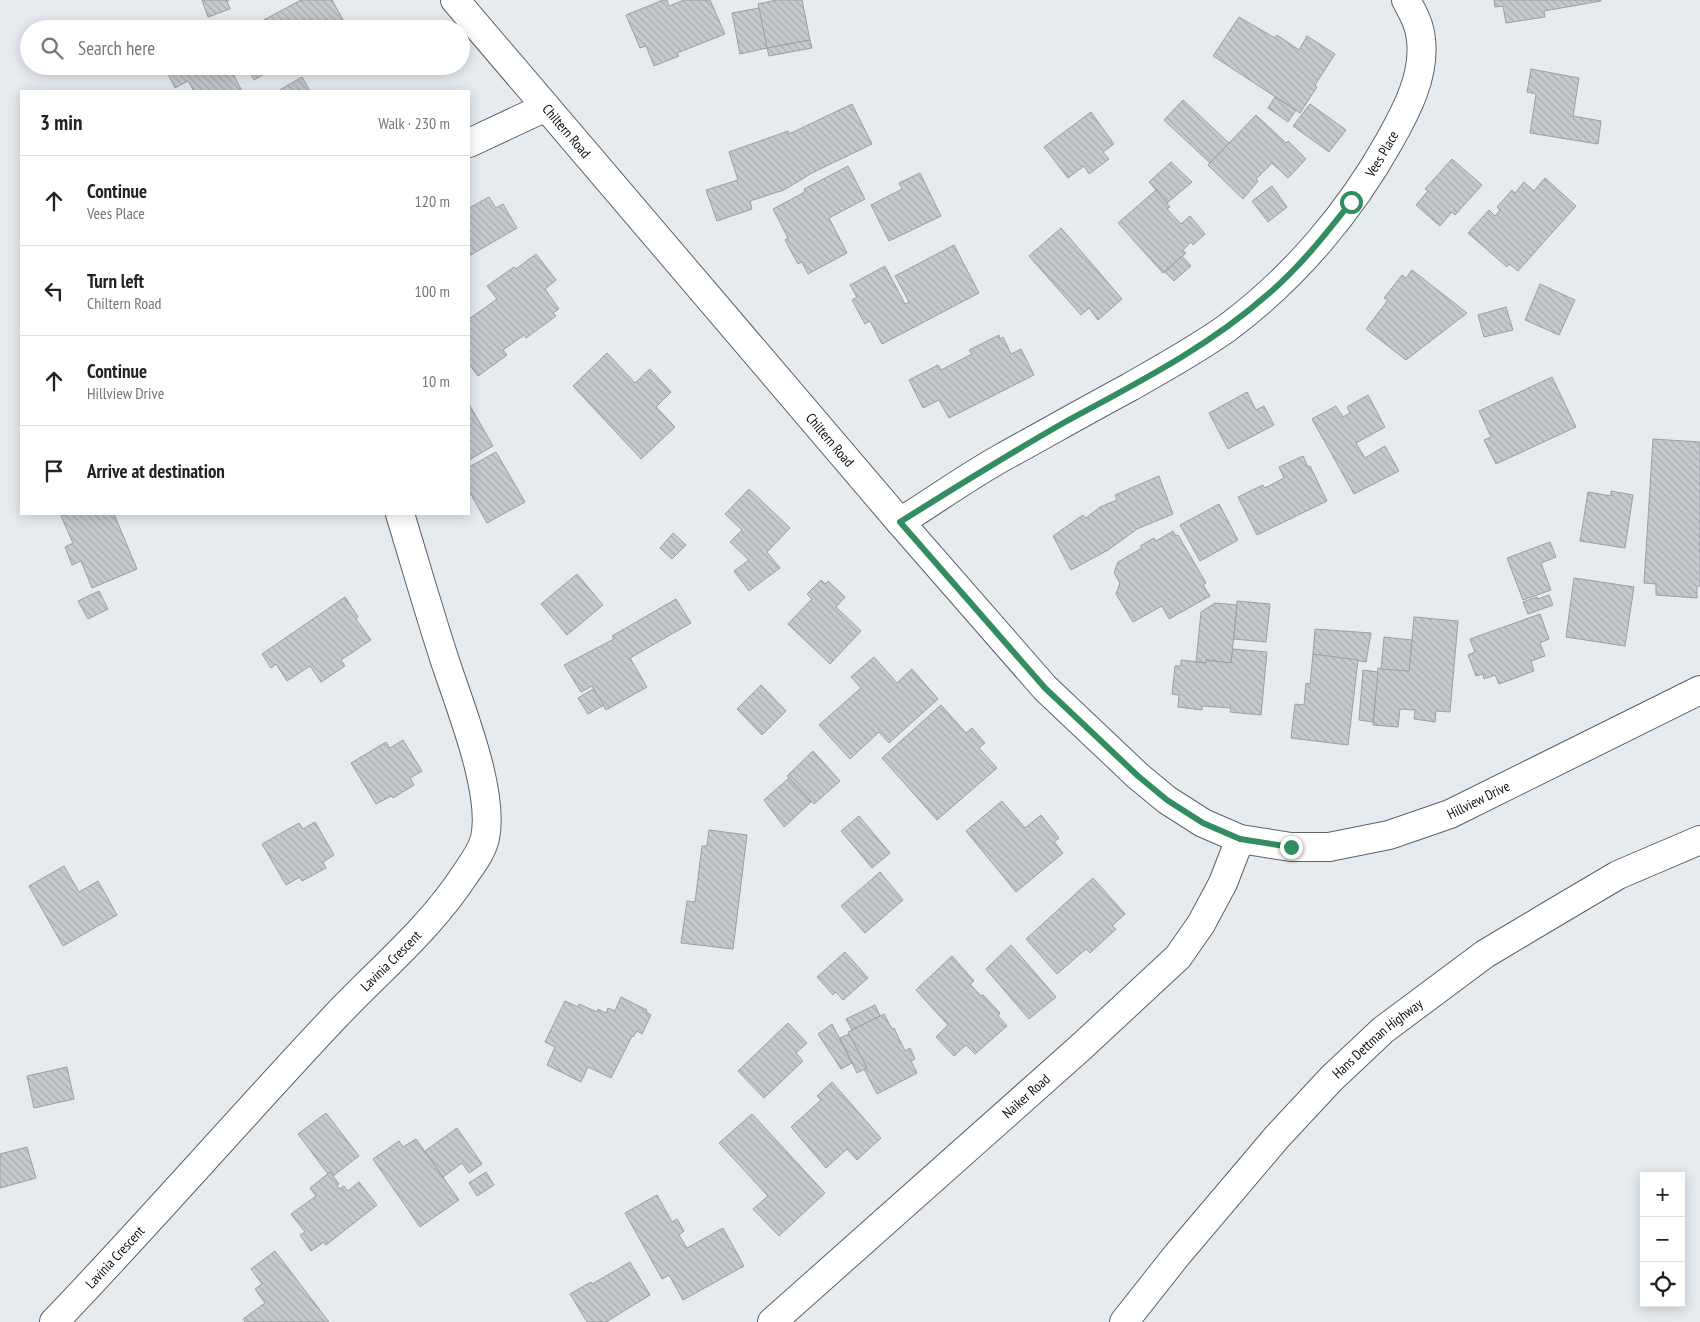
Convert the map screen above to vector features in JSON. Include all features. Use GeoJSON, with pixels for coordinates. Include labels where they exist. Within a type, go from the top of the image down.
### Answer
{"type":"FeatureCollection","features":[{"type":"Feature","properties":{"kind":"street","name":"Chiltern Road"},"geometry":{"type":"LineString","coordinates":[[455,0],[900,522],[1045,688],[1138,776],[1167,800],[1203,823],[1240,839]]}},
{"type":"Feature","properties":{"kind":"street","name":"Vees Place"},"geometry":{"type":"LineString","coordinates":[[900,522],[1000,459],[1192,352],[1227,328],[1268,295],[1314,248],[1351,202],[1376,166],[1399,124],[1412,93],[1420,67],[1421,40],[1415,18],[1406,0]]}},
{"type":"Feature","properties":{"kind":"street"},"geometry":{"type":"LineString","coordinates":[[470,143],[546,107]]}},
{"type":"Feature","properties":{"kind":"street","name":"Lavinia Crescent"},"geometry":{"type":"LineString","coordinates":[[54,1322],[110,1264],[334,1018],[433,917],[455,891],[475,860],[485,840],[487,809],[476,760],[400,515]]}},
{"type":"Feature","properties":{"kind":"street","name":"Hillview Drive"},"geometry":{"type":"LineString","coordinates":[[1240,839],[1291,847],[1329,847],[1389,835],[1450,814],[1700,690]]}},
{"type":"Feature","properties":{"kind":"street","name":"Naiker Road"},"geometry":{"type":"LineString","coordinates":[[772,1322],[1080,1048],[1178,957],[1201,924],[1223,883],[1240,839]]}},
{"type":"Feature","properties":{"kind":"street","name":"Hans Dettman Highway"},"geometry":{"type":"LineString","coordinates":[[1124,1322],[1177,1255],[1277,1137],[1331,1079],[1383,1030],[1485,954],[1618,875],[1700,840]]}},
{"type":"Feature","properties":{"kind":"building"},"geometry":{"type":"Polygon","coordinates":[[[202,0],[229,0],[227,1],[230,9],[208,17],[202,0]]]}},
{"type":"Feature","properties":{"kind":"building"},"geometry":{"type":"Polygon","coordinates":[[[301,0],[332,0],[343,20],[264,20],[301,0]]]}},
{"type":"Feature","properties":{"kind":"building"},"geometry":{"type":"Polygon","coordinates":[[[667,0],[669,6],[684,0],[710,0],[725,34],[677,53],[679,56],[654,66],[646,46],[640,48],[626,15],[667,0]]]}},
{"type":"Feature","properties":{"kind":"building"},"geometry":{"type":"Polygon","coordinates":[[[777,0],[802,0],[810,40],[767,48],[758,4],[777,0]]]}},
{"type":"Feature","properties":{"kind":"building"},"geometry":{"type":"Polygon","coordinates":[[[1494,0],[1601,1],[1544,11],[1545,17],[1506,23],[1503,6],[1495,7],[1494,0]]]}},
{"type":"Feature","properties":{"kind":"building"},"geometry":{"type":"Polygon","coordinates":[[[759,8],[767,48],[740,54],[732,13],[759,8]]]}},
{"type":"Feature","properties":{"kind":"building"},"geometry":{"type":"Polygon","coordinates":[[[1239,17],[1275,38],[1277,35],[1299,50],[1307,36],[1335,54],[1300,113],[1213,56],[1239,17]]]}},
{"type":"Feature","properties":{"kind":"building"},"geometry":{"type":"Polygon","coordinates":[[[810,40],[812,48],[769,56],[767,48],[810,40]]]}},
{"type":"Feature","properties":{"kind":"building"},"geometry":{"type":"Polygon","coordinates":[[[1531,69],[1579,78],[1573,116],[1601,121],[1598,144],[1530,133],[1536,94],[1527,92],[1531,69]]]}},
{"type":"Feature","properties":{"kind":"building"},"geometry":{"type":"Polygon","coordinates":[[[168,75],[234,75],[241,90],[193,90],[188,81],[175,88],[168,75]]]}},
{"type":"Feature","properties":{"kind":"building"},"geometry":{"type":"Polygon","coordinates":[[[251,75],[263,75],[254,80],[251,75]]]}},
{"type":"Feature","properties":{"kind":"building"},"geometry":{"type":"Polygon","coordinates":[[[302,77],[309,90],[280,90],[302,77]]]}},
{"type":"Feature","properties":{"kind":"building"},"geometry":{"type":"Polygon","coordinates":[[[1275,97],[1296,110],[1288,122],[1268,108],[1275,97]]]}},
{"type":"Feature","properties":{"kind":"building"},"geometry":{"type":"Polygon","coordinates":[[[1183,100],[1229,143],[1210,163],[1164,120],[1183,100]]]}},
{"type":"Feature","properties":{"kind":"building"},"geometry":{"type":"Polygon","coordinates":[[[852,104],[872,144],[812,173],[784,190],[750,201],[752,209],[717,221],[706,190],[738,180],[729,152],[788,131],[789,134],[852,104]]]}},
{"type":"Feature","properties":{"kind":"building"},"geometry":{"type":"Polygon","coordinates":[[[1310,104],[1346,130],[1329,152],[1293,126],[1310,104]]]}},
{"type":"Feature","properties":{"kind":"building"},"geometry":{"type":"Polygon","coordinates":[[[1091,112],[1114,144],[1103,152],[1109,159],[1089,174],[1084,166],[1068,178],[1044,147],[1091,112]]]}},
{"type":"Feature","properties":{"kind":"building"},"geometry":{"type":"Polygon","coordinates":[[[1256,115],[1286,143],[1288,141],[1306,159],[1288,178],[1272,163],[1256,179],[1258,181],[1243,199],[1208,165],[1256,115]]]}},
{"type":"Feature","properties":{"kind":"building"},"geometry":{"type":"Polygon","coordinates":[[[1452,159],[1482,185],[1455,215],[1452,212],[1440,226],[1416,205],[1428,191],[1425,189],[1452,159]]]}},
{"type":"Feature","properties":{"kind":"building"},"geometry":{"type":"Polygon","coordinates":[[[1171,162],[1192,182],[1167,203],[1149,182],[1171,162]]]}},
{"type":"Feature","properties":{"kind":"building"},"geometry":{"type":"Polygon","coordinates":[[[848,166],[865,199],[829,218],[847,253],[808,274],[802,262],[798,264],[785,240],[788,238],[773,209],[805,192],[804,189],[848,166]]]}},
{"type":"Feature","properties":{"kind":"building"},"geometry":{"type":"Polygon","coordinates":[[[920,173],[941,216],[889,241],[871,205],[902,189],[899,183],[920,173]]]}},
{"type":"Feature","properties":{"kind":"building"},"geometry":{"type":"Polygon","coordinates":[[[1545,178],[1576,206],[1518,271],[1509,264],[1507,267],[1468,233],[1489,210],[1495,216],[1500,210],[1497,207],[1512,190],[1515,193],[1524,182],[1534,191],[1545,178]]]}},
{"type":"Feature","properties":{"kind":"building"},"geometry":{"type":"Polygon","coordinates":[[[1272,186],[1287,207],[1268,222],[1252,201],[1272,186]]]}},
{"type":"Feature","properties":{"kind":"building"},"geometry":{"type":"Polygon","coordinates":[[[1156,190],[1170,207],[1167,209],[1181,224],[1190,216],[1205,234],[1193,245],[1191,242],[1183,250],[1186,253],[1163,273],[1118,223],[1156,190]]]}},
{"type":"Feature","properties":{"kind":"building"},"geometry":{"type":"Polygon","coordinates":[[[489,197],[496,208],[503,204],[517,228],[470,255],[470,207],[489,197]]]}},
{"type":"Feature","properties":{"kind":"building"},"geometry":{"type":"Polygon","coordinates":[[[1061,228],[1122,299],[1098,320],[1089,308],[1081,315],[1029,256],[1061,228]]]}},
{"type":"Feature","properties":{"kind":"building"},"geometry":{"type":"Polygon","coordinates":[[[954,245],[979,293],[882,344],[870,321],[865,324],[852,300],[857,297],[850,285],[885,266],[905,304],[909,302],[895,276],[954,245]]]}},
{"type":"Feature","properties":{"kind":"building"},"geometry":{"type":"Polygon","coordinates":[[[536,254],[556,280],[545,289],[559,309],[553,313],[556,316],[526,338],[524,335],[503,350],[507,355],[478,376],[470,365],[470,318],[497,299],[487,286],[514,267],[516,269],[536,254]]]}},
{"type":"Feature","properties":{"kind":"building"},"geometry":{"type":"Polygon","coordinates":[[[1182,256],[1191,266],[1174,281],[1165,272],[1182,256]]]}},
{"type":"Feature","properties":{"kind":"building"},"geometry":{"type":"Polygon","coordinates":[[[1412,270],[1467,313],[1406,360],[1366,329],[1388,300],[1384,298],[1402,275],[1406,278],[1412,270]]]}},
{"type":"Feature","properties":{"kind":"building"},"geometry":{"type":"Polygon","coordinates":[[[1540,284],[1575,300],[1559,335],[1525,320],[1540,284]]]}},
{"type":"Feature","properties":{"kind":"building"},"geometry":{"type":"Polygon","coordinates":[[[1506,307],[1513,330],[1484,337],[1478,315],[1506,307]]]}},
{"type":"Feature","properties":{"kind":"building"},"geometry":{"type":"Polygon","coordinates":[[[999,335],[1000,339],[1003,337],[1011,354],[1021,349],[1034,375],[949,418],[939,400],[923,408],[909,380],[938,365],[941,370],[972,354],[969,350],[999,335]]]}},
{"type":"Feature","properties":{"kind":"building"},"geometry":{"type":"Polygon","coordinates":[[[607,353],[635,383],[650,369],[671,392],[656,407],[675,427],[641,459],[573,386],[607,353]]]}},
{"type":"Feature","properties":{"kind":"building"},"geometry":{"type":"Polygon","coordinates":[[[1552,377],[1576,427],[1496,464],[1484,440],[1491,437],[1479,411],[1552,377]]]}},
{"type":"Feature","properties":{"kind":"building"},"geometry":{"type":"Polygon","coordinates":[[[1247,392],[1256,410],[1264,406],[1274,425],[1228,449],[1209,413],[1247,392]]]}},
{"type":"Feature","properties":{"kind":"building"},"geometry":{"type":"Polygon","coordinates":[[[1368,395],[1385,427],[1356,443],[1365,458],[1385,446],[1399,471],[1354,494],[1312,419],[1336,406],[1343,417],[1350,413],[1347,407],[1368,395]]]}},
{"type":"Feature","properties":{"kind":"building"},"geometry":{"type":"Polygon","coordinates":[[[470,406],[493,446],[470,459],[470,406]]]}},
{"type":"Feature","properties":{"kind":"building"},"geometry":{"type":"Polygon","coordinates":[[[1653,439],[1700,442],[1700,586],[1697,586],[1697,598],[1656,595],[1656,584],[1644,583],[1653,439]]]}},
{"type":"Feature","properties":{"kind":"building"},"geometry":{"type":"Polygon","coordinates":[[[496,452],[525,502],[487,523],[470,493],[470,466],[496,452]]]}},
{"type":"Feature","properties":{"kind":"building"},"geometry":{"type":"Polygon","coordinates":[[[1303,456],[1327,501],[1257,535],[1238,497],[1263,485],[1265,488],[1284,478],[1279,467],[1303,456]]]}},
{"type":"Feature","properties":{"kind":"building"},"geometry":{"type":"Polygon","coordinates":[[[1159,476],[1173,514],[1137,529],[1108,550],[1071,570],[1053,536],[1083,515],[1086,518],[1100,507],[1117,500],[1115,495],[1159,476]]]}},
{"type":"Feature","properties":{"kind":"building"},"geometry":{"type":"Polygon","coordinates":[[[749,489],[790,528],[767,552],[780,568],[749,591],[734,571],[749,560],[730,542],[742,530],[725,514],[749,489]]]}},
{"type":"Feature","properties":{"kind":"building"},"geometry":{"type":"Polygon","coordinates":[[[1611,491],[1633,495],[1625,548],[1580,541],[1588,492],[1611,496],[1611,491]]]}},
{"type":"Feature","properties":{"kind":"building"},"geometry":{"type":"Polygon","coordinates":[[[1219,504],[1238,540],[1200,561],[1180,525],[1219,504]]]}},
{"type":"Feature","properties":{"kind":"building"},"geometry":{"type":"Polygon","coordinates":[[[114,515],[137,569],[92,588],[81,561],[72,565],[65,547],[73,543],[61,516],[114,515]]]}},
{"type":"Feature","properties":{"kind":"building"},"geometry":{"type":"Polygon","coordinates":[[[1173,531],[1176,536],[1178,535],[1206,583],[1203,585],[1210,596],[1169,619],[1162,606],[1133,622],[1116,594],[1120,583],[1114,573],[1118,562],[1142,548],[1140,546],[1154,538],[1156,541],[1173,531]]]}},
{"type":"Feature","properties":{"kind":"building"},"geometry":{"type":"Polygon","coordinates":[[[673,533],[686,545],[672,559],[660,548],[673,533]]]}},
{"type":"Feature","properties":{"kind":"building"},"geometry":{"type":"Polygon","coordinates":[[[1550,542],[1556,557],[1541,563],[1551,590],[1523,600],[1507,558],[1550,542]]]}},
{"type":"Feature","properties":{"kind":"building"},"geometry":{"type":"Polygon","coordinates":[[[577,574],[603,605],[567,635],[541,604],[577,574]]]}},
{"type":"Feature","properties":{"kind":"building"},"geometry":{"type":"Polygon","coordinates":[[[1574,578],[1634,587],[1625,646],[1566,637],[1574,578]]]}},
{"type":"Feature","properties":{"kind":"building"},"geometry":{"type":"Polygon","coordinates":[[[821,580],[825,584],[828,581],[845,597],[836,607],[861,631],[830,664],[788,624],[812,599],[807,594],[821,580]]]}},
{"type":"Feature","properties":{"kind":"building"},"geometry":{"type":"Polygon","coordinates":[[[99,591],[108,609],[88,619],[78,601],[99,591]]]}},
{"type":"Feature","properties":{"kind":"building"},"geometry":{"type":"Polygon","coordinates":[[[1549,595],[1553,605],[1528,614],[1523,602],[1549,595]]]}},
{"type":"Feature","properties":{"kind":"building"},"geometry":{"type":"Polygon","coordinates":[[[345,597],[358,617],[356,619],[371,640],[341,660],[345,666],[321,682],[310,666],[287,681],[276,664],[271,668],[262,654],[345,597]]]}},
{"type":"Feature","properties":{"kind":"building"},"geometry":{"type":"Polygon","coordinates":[[[676,599],[691,623],[630,658],[647,687],[606,710],[592,686],[581,692],[564,665],[614,639],[612,636],[676,599]]]}},
{"type":"Feature","properties":{"kind":"building"},"geometry":{"type":"Polygon","coordinates":[[[1237,601],[1270,604],[1266,642],[1234,639],[1237,601]]]}},
{"type":"Feature","properties":{"kind":"building"},"geometry":{"type":"Polygon","coordinates":[[[1215,603],[1237,605],[1231,663],[1206,660],[1206,663],[1196,662],[1201,612],[1215,603]]]}},
{"type":"Feature","properties":{"kind":"building"},"geometry":{"type":"Polygon","coordinates":[[[1540,614],[1549,639],[1540,643],[1545,656],[1531,661],[1534,671],[1499,684],[1495,675],[1484,679],[1483,674],[1476,676],[1468,655],[1475,652],[1470,639],[1540,614]]]}},
{"type":"Feature","properties":{"kind":"building"},"geometry":{"type":"Polygon","coordinates":[[[1414,617],[1458,621],[1450,712],[1436,711],[1435,722],[1414,719],[1415,710],[1400,709],[1398,727],[1373,725],[1378,668],[1409,671],[1414,617]]]}},
{"type":"Feature","properties":{"kind":"building"},"geometry":{"type":"Polygon","coordinates":[[[1315,629],[1371,633],[1366,662],[1313,654],[1315,629]]]}},
{"type":"Feature","properties":{"kind":"building"},"geometry":{"type":"Polygon","coordinates":[[[1384,637],[1412,640],[1409,671],[1381,669],[1384,637]]]}},
{"type":"Feature","properties":{"kind":"building"},"geometry":{"type":"Polygon","coordinates":[[[1233,649],[1267,652],[1261,715],[1230,712],[1231,708],[1202,706],[1202,710],[1178,707],[1179,695],[1172,694],[1175,666],[1181,666],[1181,660],[1231,663],[1233,649]]]}},
{"type":"Feature","properties":{"kind":"building"},"geometry":{"type":"Polygon","coordinates":[[[1313,654],[1358,660],[1348,745],[1291,738],[1295,704],[1304,705],[1306,683],[1310,684],[1313,654]]]}},
{"type":"Feature","properties":{"kind":"building"},"geometry":{"type":"Polygon","coordinates":[[[874,657],[897,683],[912,669],[938,699],[889,743],[879,732],[850,759],[819,725],[861,688],[851,677],[874,657]]]}},
{"type":"Feature","properties":{"kind":"building"},"geometry":{"type":"Polygon","coordinates":[[[1363,670],[1378,672],[1373,722],[1359,720],[1363,670]]]}},
{"type":"Feature","properties":{"kind":"building"},"geometry":{"type":"Polygon","coordinates":[[[761,685],[786,711],[762,735],[737,709],[761,685]]]}},
{"type":"Feature","properties":{"kind":"building"},"geometry":{"type":"Polygon","coordinates":[[[593,689],[604,705],[588,714],[578,698],[593,689]]]}},
{"type":"Feature","properties":{"kind":"building"},"geometry":{"type":"Polygon","coordinates":[[[941,705],[966,733],[972,728],[985,743],[979,748],[997,768],[937,820],[882,758],[941,705]]]}},
{"type":"Feature","properties":{"kind":"building"},"geometry":{"type":"Polygon","coordinates":[[[403,740],[422,771],[410,778],[414,785],[393,798],[391,796],[376,804],[351,763],[386,742],[390,748],[403,740]]]}},
{"type":"Feature","properties":{"kind":"building"},"geometry":{"type":"Polygon","coordinates":[[[813,751],[840,781],[814,804],[787,776],[813,751]]]}},
{"type":"Feature","properties":{"kind":"building"},"geometry":{"type":"Polygon","coordinates":[[[789,778],[811,802],[784,827],[764,800],[789,778]]]}},
{"type":"Feature","properties":{"kind":"building"},"geometry":{"type":"Polygon","coordinates":[[[1002,801],[1025,828],[1041,815],[1059,838],[1054,842],[1063,853],[1016,892],[966,831],[1002,801]]]}},
{"type":"Feature","properties":{"kind":"building"},"geometry":{"type":"Polygon","coordinates":[[[859,816],[890,853],[872,868],[841,831],[859,816]]]}},
{"type":"Feature","properties":{"kind":"building"},"geometry":{"type":"Polygon","coordinates":[[[315,822],[334,855],[323,862],[326,868],[302,881],[300,877],[286,885],[262,844],[299,823],[303,829],[315,822]]]}},
{"type":"Feature","properties":{"kind":"building"},"geometry":{"type":"Polygon","coordinates":[[[709,830],[747,835],[733,949],[681,943],[687,901],[695,902],[702,846],[707,846],[709,830]]]}},
{"type":"Feature","properties":{"kind":"building"},"geometry":{"type":"Polygon","coordinates":[[[64,866],[79,892],[98,881],[117,915],[63,946],[29,886],[64,866]]]}},
{"type":"Feature","properties":{"kind":"building"},"geometry":{"type":"Polygon","coordinates":[[[880,872],[903,900],[865,933],[841,906],[880,872]]]}},
{"type":"Feature","properties":{"kind":"building"},"geometry":{"type":"Polygon","coordinates":[[[1093,878],[1125,914],[1112,926],[1116,929],[1090,953],[1086,949],[1057,974],[1026,939],[1093,878]]]}},
{"type":"Feature","properties":{"kind":"building"},"geometry":{"type":"Polygon","coordinates":[[[1011,945],[1056,997],[1029,1019],[986,969],[1011,945]]]}},
{"type":"Feature","properties":{"kind":"building"},"geometry":{"type":"Polygon","coordinates":[[[845,952],[868,978],[843,1000],[836,992],[833,995],[817,977],[845,952]]]}},
{"type":"Feature","properties":{"kind":"building"},"geometry":{"type":"Polygon","coordinates":[[[952,956],[974,981],[970,984],[1000,1013],[998,1016],[1007,1026],[975,1054],[966,1045],[954,1056],[936,1037],[948,1025],[916,990],[952,956]]]}},
{"type":"Feature","properties":{"kind":"building"},"geometry":{"type":"Polygon","coordinates":[[[621,997],[647,1010],[646,1012],[651,1015],[642,1034],[637,1031],[632,1036],[611,1078],[588,1067],[581,1082],[547,1065],[555,1047],[545,1042],[565,1001],[578,1007],[579,1004],[597,1012],[598,1009],[606,1013],[608,1008],[615,1011],[621,997]]]}},
{"type":"Feature","properties":{"kind":"building"},"geometry":{"type":"Polygon","coordinates":[[[875,1005],[880,1016],[852,1030],[846,1019],[875,1005]]]}},
{"type":"Feature","properties":{"kind":"building"},"geometry":{"type":"Polygon","coordinates":[[[884,1014],[892,1029],[894,1028],[905,1051],[910,1048],[915,1059],[911,1061],[917,1073],[877,1094],[864,1069],[867,1068],[848,1032],[884,1014]]]}},
{"type":"Feature","properties":{"kind":"building"},"geometry":{"type":"Polygon","coordinates":[[[788,1023],[807,1043],[796,1053],[803,1061],[764,1098],[738,1071],[788,1023]]]}},
{"type":"Feature","properties":{"kind":"building"},"geometry":{"type":"Polygon","coordinates":[[[832,1024],[852,1063],[841,1069],[818,1034],[832,1024]]]}},
{"type":"Feature","properties":{"kind":"building"},"geometry":{"type":"Polygon","coordinates":[[[849,1034],[867,1068],[857,1073],[840,1038],[849,1034]]]}},
{"type":"Feature","properties":{"kind":"building"},"geometry":{"type":"Polygon","coordinates":[[[67,1067],[74,1099],[34,1108],[27,1076],[67,1067]]]}},
{"type":"Feature","properties":{"kind":"building"},"geometry":{"type":"Polygon","coordinates":[[[832,1082],[881,1138],[857,1160],[847,1149],[826,1168],[791,1127],[821,1100],[817,1096],[832,1082]]]}},
{"type":"Feature","properties":{"kind":"building"},"geometry":{"type":"Polygon","coordinates":[[[326,1113],[359,1156],[333,1176],[330,1172],[328,1174],[298,1134],[326,1113]]]}},
{"type":"Feature","properties":{"kind":"building"},"geometry":{"type":"Polygon","coordinates":[[[752,1114],[825,1193],[779,1236],[753,1209],[768,1196],[719,1143],[752,1114]]]}},
{"type":"Feature","properties":{"kind":"building"},"geometry":{"type":"Polygon","coordinates":[[[457,1128],[482,1164],[469,1173],[462,1163],[443,1177],[425,1151],[457,1128]]]}},
{"type":"Feature","properties":{"kind":"building"},"geometry":{"type":"Polygon","coordinates":[[[416,1139],[459,1200],[420,1227],[373,1159],[399,1141],[403,1147],[416,1139]]]}},
{"type":"Feature","properties":{"kind":"building"},"geometry":{"type":"Polygon","coordinates":[[[27,1147],[36,1178],[0,1188],[0,1154],[27,1147]]]}},
{"type":"Feature","properties":{"kind":"building"},"geometry":{"type":"Polygon","coordinates":[[[330,1172],[339,1184],[337,1185],[339,1189],[344,1186],[348,1191],[359,1182],[377,1205],[326,1245],[324,1242],[311,1251],[300,1235],[305,1232],[291,1214],[316,1196],[310,1188],[330,1172]]]}},
{"type":"Feature","properties":{"kind":"building"},"geometry":{"type":"Polygon","coordinates":[[[486,1172],[494,1185],[477,1196],[469,1183],[486,1172]]]}},
{"type":"Feature","properties":{"kind":"building"},"geometry":{"type":"Polygon","coordinates":[[[657,1195],[672,1222],[677,1219],[684,1231],[679,1235],[687,1248],[723,1228],[744,1266],[683,1300],[669,1275],[662,1279],[625,1213],[657,1195]]]}},
{"type":"Feature","properties":{"kind":"building"},"geometry":{"type":"Polygon","coordinates":[[[275,1251],[329,1322],[245,1322],[243,1319],[265,1303],[255,1289],[262,1284],[251,1269],[275,1251]]]}},
{"type":"Feature","properties":{"kind":"building"},"geometry":{"type":"Polygon","coordinates":[[[630,1262],[650,1295],[606,1322],[587,1322],[570,1294],[591,1282],[592,1284],[630,1262]]]}},
{"type":"Feature","properties":{"kind":"route"},"geometry":{"type":"LineString","coordinates":[[1291,847],[1240,839],[1203,823],[1167,800],[1138,776],[1045,688],[900,522],[1000,459],[1192,352],[1227,328],[1268,295],[1314,248],[1351,202]]}}]}
